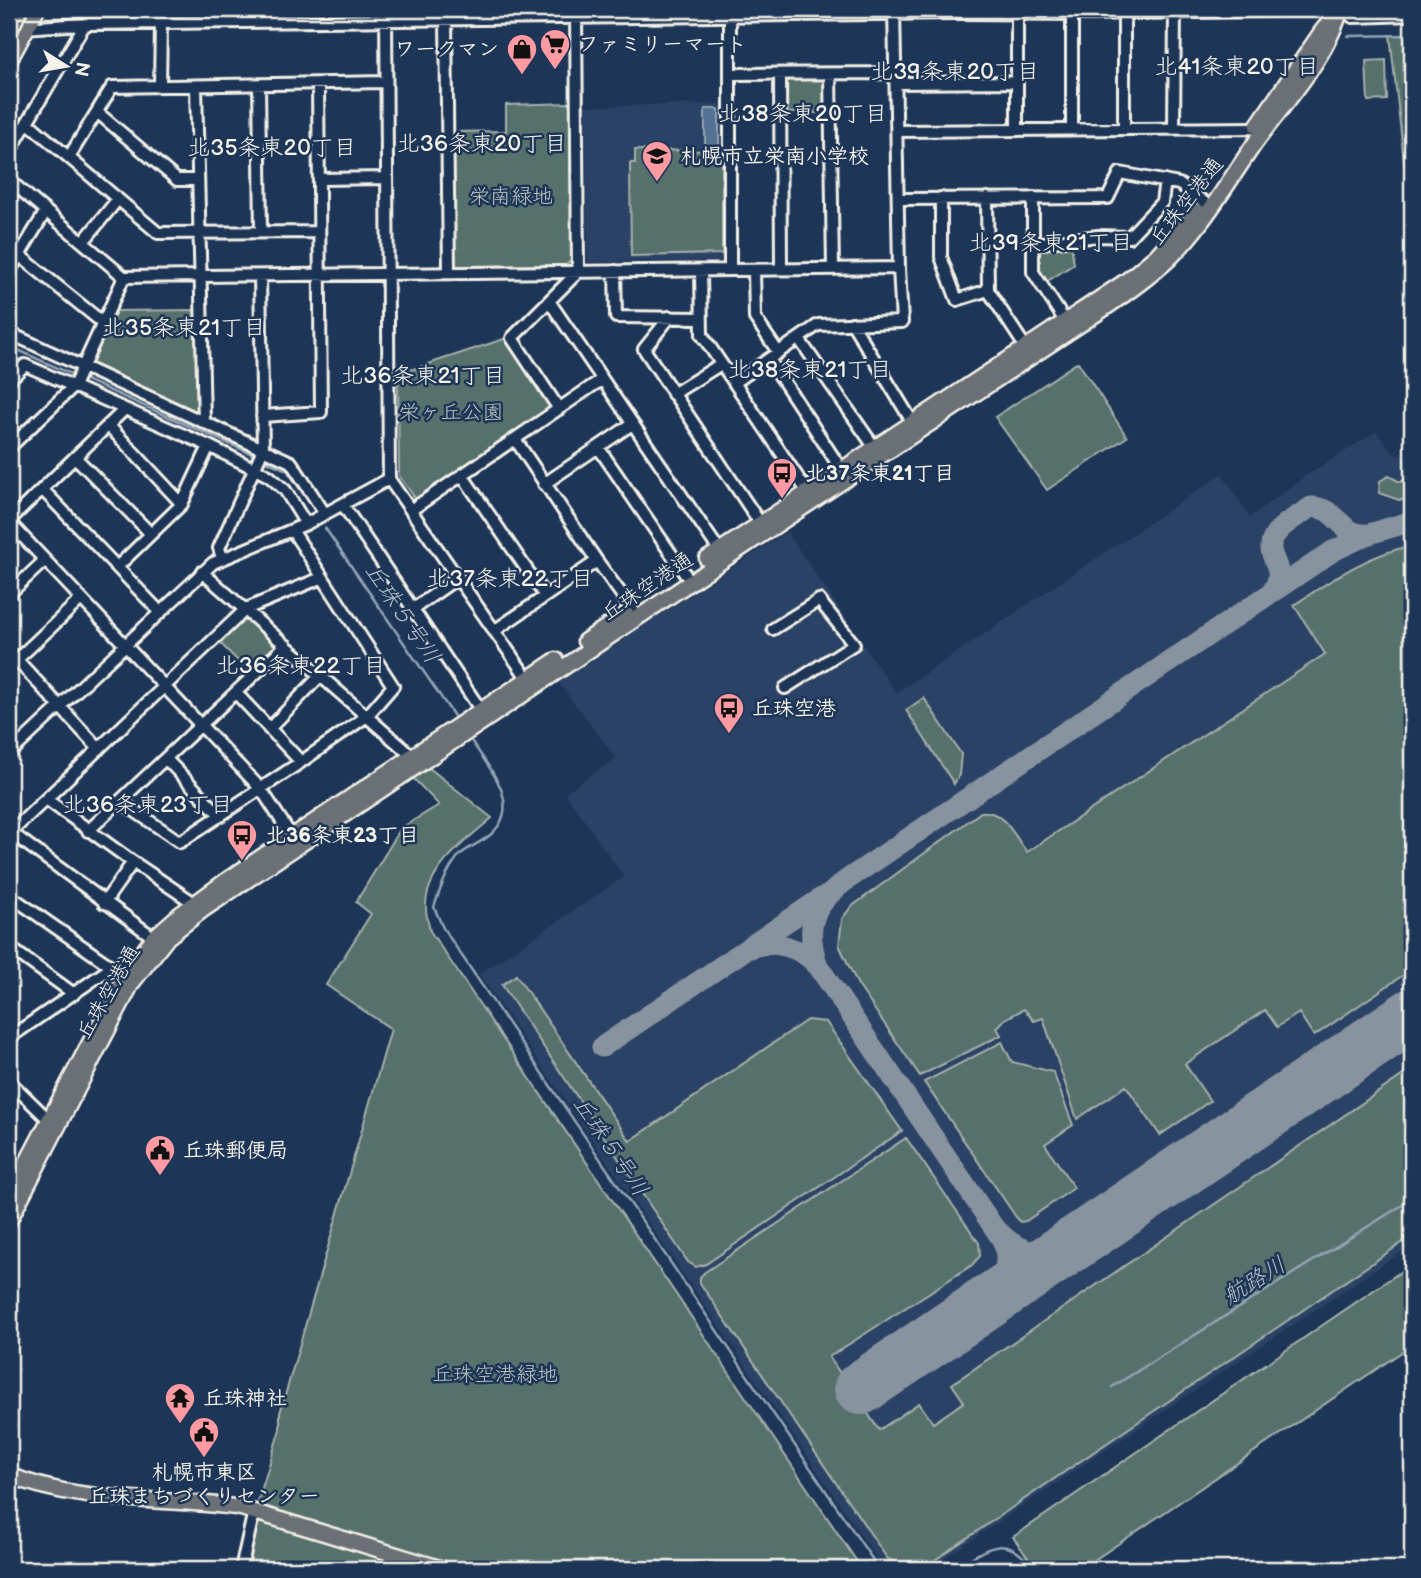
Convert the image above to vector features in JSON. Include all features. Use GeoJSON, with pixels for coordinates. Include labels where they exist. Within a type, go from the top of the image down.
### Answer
{"type":"FeatureCollection","features":[{"type":"Feature","properties":{"kind":"highway"},"geometry":{"type":"LineString","coordinates":[[9,29],[19,9]]}},
{"type":"Feature","properties":{"kind":"highway"},"geometry":{"type":"LineString","coordinates":[[9,59],[36,9]]}},
{"type":"Feature","properties":{"kind":"main road","name":"丘珠空港通"},"geometry":{"type":"LineString","coordinates":[[915,427],[1126,281],[1157,255],[1186,225],[1310,68],[1334,31],[1341,9]]}},
{"type":"Feature","properties":{"kind":"main road","name":"丘珠空港通"},"geometry":{"type":"LineString","coordinates":[[9,1196],[124,978],[158,940],[199,907],[295,841],[810,496],[1126,294],[1161,266],[1193,232],[1259,131]]}},
{"type":"Feature","properties":{"kind":"main road","name":"丘珠空港通"},"geometry":{"type":"LineString","coordinates":[[636,613],[685,574],[722,555],[760,523],[810,496],[841,469],[877,452]]}},
{"type":"Feature","properties":{"kind":"main road","name":"丘珠空港通"},"geometry":{"type":"LineString","coordinates":[[295,841],[480,709],[530,683]]}},
{"type":"Feature","properties":{"kind":"main road","name":"丘珠空港通"},"geometry":{"type":"LineString","coordinates":[[9,1220],[141,962]]}},
{"type":"Feature","properties":{"kind":"main road"},"geometry":{"type":"LineString","coordinates":[[9,1475],[66,1493],[106,1499],[206,1503],[254,1511],[443,1569]]}},
{"type":"Feature","properties":{"kind":"street"},"geometry":{"type":"LineString","coordinates":[[9,29],[85,24],[193,22],[246,16],[386,14],[443,16],[894,11],[1072,14],[1086,11],[1125,13],[1341,9],[1353,17],[1412,15]]}},
{"type":"Feature","properties":{"kind":"street"},"geometry":{"type":"LineString","coordinates":[[193,10],[193,22]]}},
{"type":"Feature","properties":{"kind":"street"},"geometry":{"type":"LineString","coordinates":[[1174,129],[1175,10]]}},
{"type":"Feature","properties":{"kind":"street"},"geometry":{"type":"LineString","coordinates":[[734,383],[818,326],[902,322],[894,11]]}},
{"type":"Feature","properties":{"kind":"street"},"geometry":{"type":"LineString","coordinates":[[730,12],[730,270]]}},
{"type":"Feature","properties":{"kind":"street"},"geometry":{"type":"LineString","coordinates":[[1017,130],[1017,82],[1024,12]]}},
{"type":"Feature","properties":{"kind":"street"},"geometry":{"type":"LineString","coordinates":[[559,409],[512,338],[578,272],[576,13]]}},
{"type":"Feature","properties":{"kind":"street"},"geometry":{"type":"LineString","coordinates":[[1124,129],[1125,13]]}},
{"type":"Feature","properties":{"kind":"street"},"geometry":{"type":"LineString","coordinates":[[386,14],[389,479],[530,683]]}},
{"type":"Feature","properties":{"kind":"street"},"geometry":{"type":"LineString","coordinates":[[1072,14],[1072,130]]}},
{"type":"Feature","properties":{"kind":"street"},"geometry":{"type":"LineString","coordinates":[[443,16],[449,273]]}},
{"type":"Feature","properties":{"kind":"street"},"geometry":{"type":"LineString","coordinates":[[160,86],[161,23]]}},
{"type":"Feature","properties":{"kind":"street"},"geometry":{"type":"LineString","coordinates":[[9,153],[85,24]]}},
{"type":"Feature","properties":{"kind":"street"},"geometry":{"type":"LineString","coordinates":[[780,74],[781,269]]}},
{"type":"Feature","properties":{"kind":"street"},"geometry":{"type":"LineString","coordinates":[[730,75],[830,74],[1017,82]]}},
{"type":"Feature","properties":{"kind":"street"},"geometry":{"type":"LineString","coordinates":[[830,74],[833,269]]}},
{"type":"Feature","properties":{"kind":"street"},"geometry":{"type":"LineString","coordinates":[[69,158],[113,87],[386,82]]}},
{"type":"Feature","properties":{"kind":"street"},"geometry":{"type":"LineString","coordinates":[[262,416],[320,412],[318,84]]}},
{"type":"Feature","properties":{"kind":"street"},"geometry":{"type":"LineString","coordinates":[[259,85],[261,232]]}},
{"type":"Feature","properties":{"kind":"street"},"geometry":{"type":"LineString","coordinates":[[197,86],[204,421]]}},
{"type":"Feature","properties":{"kind":"street"},"geometry":{"type":"LineString","coordinates":[[97,112],[177,180],[198,180]]}},
{"type":"Feature","properties":{"kind":"street"},"geometry":{"type":"LineString","coordinates":[[27,122],[158,233],[319,232]]}},
{"type":"Feature","properties":{"kind":"street"},"geometry":{"type":"LineString","coordinates":[[897,131],[1259,131]]}},
{"type":"Feature","properties":{"kind":"street"},"geometry":{"type":"LineString","coordinates":[[898,199],[1108,198],[1120,173],[1179,184],[1204,202]]}},
{"type":"Feature","properties":{"kind":"street"},"geometry":{"type":"LineString","coordinates":[[320,179],[387,178]]}},
{"type":"Feature","properties":{"kind":"street"},"geometry":{"type":"LineString","coordinates":[[9,180],[124,277],[899,268]]}},
{"type":"Feature","properties":{"kind":"street"},"geometry":{"type":"LineString","coordinates":[[1033,244],[1098,236],[1129,237],[1162,202],[1165,181]]}},
{"type":"Feature","properties":{"kind":"street"},"geometry":{"type":"LineString","coordinates":[[941,198],[942,257],[957,300],[988,290]]}},
{"type":"Feature","properties":{"kind":"street"},"geometry":{"type":"LineString","coordinates":[[987,198],[988,290],[1026,348]]}},
{"type":"Feature","properties":{"kind":"street"},"geometry":{"type":"LineString","coordinates":[[1032,198],[1033,272],[1065,321]]}},
{"type":"Feature","properties":{"kind":"street"},"geometry":{"type":"LineString","coordinates":[[82,242],[118,199]]}},
{"type":"Feature","properties":{"kind":"street"},"geometry":{"type":"LineString","coordinates":[[9,272],[46,211]]}},
{"type":"Feature","properties":{"kind":"street"},"geometry":{"type":"LineString","coordinates":[[19,255],[103,323]]}},
{"type":"Feature","properties":{"kind":"street"},"geometry":{"type":"LineString","coordinates":[[754,270],[755,318],[774,356],[841,469]]}},
{"type":"Feature","properties":{"kind":"street"},"geometry":{"type":"LineString","coordinates":[[615,271],[616,317],[701,318]]}},
{"type":"Feature","properties":{"kind":"street"},"geometry":{"type":"LineString","coordinates":[[701,271],[702,335],[810,496]]}},
{"type":"Feature","properties":{"kind":"street"},"geometry":{"type":"LineString","coordinates":[[222,558],[219,548],[262,449],[260,276]]}},
{"type":"Feature","properties":{"kind":"street"},"geometry":{"type":"LineString","coordinates":[[9,448],[74,386],[124,277]]}},
{"type":"Feature","properties":{"kind":"street"},"geometry":{"type":"LineString","coordinates":[[550,301],[722,555]]}},
{"type":"Feature","properties":{"kind":"street"},"geometry":{"type":"LineString","coordinates":[[670,317],[644,349],[760,523]]}},
{"type":"Feature","properties":{"kind":"street"},"geometry":{"type":"LineString","coordinates":[[852,323],[915,427]]}},
{"type":"Feature","properties":{"kind":"street"},"geometry":{"type":"LineString","coordinates":[[9,333],[290,462],[325,514]]}},
{"type":"Feature","properties":{"kind":"street"},"geometry":{"type":"LineString","coordinates":[[799,339],[877,452]]}},
{"type":"Feature","properties":{"kind":"street"},"geometry":{"type":"LineString","coordinates":[[673,394],[721,364]]}},
{"type":"Feature","properties":{"kind":"street"},"geometry":{"type":"LineString","coordinates":[[9,380],[25,365],[209,446],[269,476],[285,490],[306,524]]}},
{"type":"Feature","properties":{"kind":"street"},"geometry":{"type":"LineString","coordinates":[[411,510],[601,380]]}},
{"type":"Feature","properties":{"kind":"street"},"geometry":{"type":"LineString","coordinates":[[125,409],[9,521],[261,789],[295,841]]}},
{"type":"Feature","properties":{"kind":"street"},"geometry":{"type":"LineString","coordinates":[[544,484],[632,424]]}},
{"type":"Feature","properties":{"kind":"street"},"geometry":{"type":"LineString","coordinates":[[108,425],[182,504]]}},
{"type":"Feature","properties":{"kind":"street"},"geometry":{"type":"LineString","coordinates":[[515,439],[597,561],[636,613]]}},
{"type":"Feature","properties":{"kind":"street"},"geometry":{"type":"LineString","coordinates":[[117,567],[182,504],[209,446]]}},
{"type":"Feature","properties":{"kind":"street"},"geometry":{"type":"LineString","coordinates":[[598,447],[685,574]]}},
{"type":"Feature","properties":{"kind":"street"},"geometry":{"type":"LineString","coordinates":[[75,457],[151,534]]}},
{"type":"Feature","properties":{"kind":"street"},"geometry":{"type":"LineString","coordinates":[[462,475],[545,596]]}},
{"type":"Feature","properties":{"kind":"street"},"geometry":{"type":"LineString","coordinates":[[9,754],[202,572],[222,558],[306,524],[389,479]]}},
{"type":"Feature","properties":{"kind":"street"},"geometry":{"type":"LineString","coordinates":[[42,489],[160,612]]}},
{"type":"Feature","properties":{"kind":"street"},"geometry":{"type":"LineString","coordinates":[[342,505],[480,709]]}},
{"type":"Feature","properties":{"kind":"street"},"geometry":{"type":"LineString","coordinates":[[120,801],[180,842],[367,716],[393,686],[292,530]]}},
{"type":"Feature","properties":{"kind":"street"},"geometry":{"type":"LineString","coordinates":[[9,594],[45,560]]}},
{"type":"Feature","properties":{"kind":"street"},"geometry":{"type":"LineString","coordinates":[[494,631],[597,561]]}},
{"type":"Feature","properties":{"kind":"street"},"geometry":{"type":"LineString","coordinates":[[202,572],[412,756]]}},
{"type":"Feature","properties":{"kind":"street"},"geometry":{"type":"LineString","coordinates":[[413,609],[459,577]]}},
{"type":"Feature","properties":{"kind":"street"},"geometry":{"type":"LineString","coordinates":[[158,940],[9,833],[246,609],[321,578]]}},
{"type":"Feature","properties":{"kind":"street"},"geometry":{"type":"LineString","coordinates":[[82,599],[13,664],[59,706],[99,749]]}},
{"type":"Feature","properties":{"kind":"street"},"geometry":{"type":"LineString","coordinates":[[773,629],[820,600],[854,644],[785,688]]}},
{"type":"Feature","properties":{"kind":"street"},"geometry":{"type":"LineString","coordinates":[[88,831],[286,645]]}},
{"type":"Feature","properties":{"kind":"street"},"geometry":{"type":"LineString","coordinates":[[270,729],[321,675]]}},
{"type":"Feature","properties":{"kind":"street"},"geometry":{"type":"LineString","coordinates":[[236,693],[301,762]]}},
{"type":"Feature","properties":{"kind":"street"},"geometry":{"type":"LineString","coordinates":[[166,759],[221,816]]}},
{"type":"Feature","properties":{"kind":"street"},"geometry":{"type":"LineString","coordinates":[[46,799],[199,907]]}},
{"type":"Feature","properties":{"kind":"street"},"geometry":{"type":"LineString","coordinates":[[104,903],[133,862]]}},
{"type":"Feature","properties":{"kind":"street"},"geometry":{"type":"LineString","coordinates":[[9,895],[112,967]]}},
{"type":"Feature","properties":{"kind":"street"},"geometry":{"type":"LineString","coordinates":[[9,947],[75,993]]}},
{"type":"Feature","properties":{"kind":"street"},"geometry":{"type":"LineString","coordinates":[[9,1038],[112,967],[141,962]]}},
{"type":"Feature","properties":{"kind":"street"},"geometry":{"type":"LineString","coordinates":[[9,1081],[49,1120]]}},
{"type":"Feature","properties":{"kind":"street"},"geometry":{"type":"LineString","coordinates":[[241,1569],[254,1511]]}},
{"type":"Feature","properties":{"kind":"shaded area","name":"札幌市立栄南小学校"},"geometry":{"type":"Polygon","coordinates":[[[728,104],[727,261],[588,262],[585,106],[728,104]]]}},
{"type":"Feature","properties":{"kind":"shaded area"},"geometry":{"type":"Polygon","coordinates":[[[705,109],[719,109],[719,149],[705,149],[705,109]]]}},
{"type":"Feature","properties":{"kind":"shaded area"},"geometry":{"type":"Polygon","coordinates":[[[1376,432],[1394,454],[1412,458],[1412,1245],[928,1569],[884,1569],[479,974],[624,877],[565,793],[616,758],[558,682],[787,532],[896,693],[1222,474],[1250,517],[1307,475],[1376,432]]]}},
{"type":"Feature","properties":{"kind":"green space"},"geometry":{"type":"Polygon","coordinates":[[[1390,35],[1412,35],[1412,232],[1390,35]]]}},
{"type":"Feature","properties":{"kind":"green space"},"geometry":{"type":"Polygon","coordinates":[[[1386,60],[1387,100],[1368,101],[1366,61],[1386,60]]]}},
{"type":"Feature","properties":{"kind":"green space"},"geometry":{"type":"Polygon","coordinates":[[[823,78],[826,113],[784,113],[784,84],[788,79],[823,78]]]}},
{"type":"Feature","properties":{"kind":"green space","name":"栄南緑地"},"geometry":{"type":"Polygon","coordinates":[[[570,103],[571,260],[566,265],[457,266],[452,262],[452,132],[506,131],[506,105],[570,103]]]}},
{"type":"Feature","properties":{"kind":"green space"},"geometry":{"type":"Polygon","coordinates":[[[635,150],[722,151],[722,254],[631,256],[630,163],[635,163],[635,150]]]}},
{"type":"Feature","properties":{"kind":"green space"},"geometry":{"type":"Polygon","coordinates":[[[1071,245],[1074,264],[1046,282],[1038,269],[1038,251],[1071,245]]]}},
{"type":"Feature","properties":{"kind":"green space"},"geometry":{"type":"Polygon","coordinates":[[[196,310],[197,411],[194,413],[94,368],[92,364],[115,311],[196,310]]]}},
{"type":"Feature","properties":{"kind":"green space","name":"栄ヶ丘公園"},"geometry":{"type":"Polygon","coordinates":[[[507,338],[552,408],[419,499],[415,498],[399,476],[398,374],[507,338]]]}},
{"type":"Feature","properties":{"kind":"green space"},"geometry":{"type":"Polygon","coordinates":[[[1078,362],[1127,437],[1047,490],[995,417],[1078,362]]]}},
{"type":"Feature","properties":{"kind":"green space"},"geometry":{"type":"Polygon","coordinates":[[[1389,476],[1400,482],[1412,476],[1412,499],[1399,500],[1379,493],[1380,481],[1389,476]]]}},
{"type":"Feature","properties":{"kind":"green space"},"geometry":{"type":"Polygon","coordinates":[[[1412,546],[1412,969],[1314,1036],[1299,1013],[1277,1027],[1265,1010],[1185,1064],[1210,1101],[1160,1135],[1126,1086],[1077,1119],[1043,1018],[1034,1021],[1024,1009],[1005,1019],[997,1028],[1001,1035],[920,1076],[858,985],[839,945],[842,919],[851,907],[981,812],[989,812],[1002,820],[1027,852],[1325,654],[1294,605],[1365,561],[1412,546]]]}},
{"type":"Feature","properties":{"kind":"green space"},"geometry":{"type":"Polygon","coordinates":[[[247,615],[279,643],[249,672],[219,642],[247,615]]]}},
{"type":"Feature","properties":{"kind":"green space"},"geometry":{"type":"Polygon","coordinates":[[[924,698],[961,754],[959,775],[954,784],[906,710],[924,698]]]}},
{"type":"Feature","properties":{"kind":"green space","name":"丘珠空港緑地"},"geometry":{"type":"Polygon","coordinates":[[[428,767],[492,818],[470,836],[439,869],[427,895],[426,909],[430,931],[862,1569],[245,1569],[259,1498],[280,1429],[280,1413],[391,1029],[326,985],[371,914],[356,902],[401,828],[439,805],[413,778],[428,767]]]}},
{"type":"Feature","properties":{"kind":"green space"},"geometry":{"type":"Polygon","coordinates":[[[516,975],[630,1141],[807,1020],[826,1022],[902,1131],[706,1264],[696,1267],[688,1262],[502,985],[516,975]]]}},
{"type":"Feature","properties":{"kind":"green space"},"geometry":{"type":"Polygon","coordinates":[[[1002,1042],[1012,1062],[1053,1072],[1073,1125],[1045,1144],[1074,1188],[1026,1221],[1020,1222],[924,1082],[1002,1042]]]}},
{"type":"Feature","properties":{"kind":"green space"},"geometry":{"type":"Polygon","coordinates":[[[1412,1069],[1412,1236],[926,1566],[906,1567],[887,1558],[700,1283],[700,1277],[705,1272],[906,1138],[979,1243],[980,1256],[972,1265],[829,1357],[879,1430],[919,1403],[933,1423],[964,1402],[952,1384],[1412,1069]]]}},
{"type":"Feature","properties":{"kind":"green space"},"geometry":{"type":"Polygon","coordinates":[[[1412,1264],[1412,1345],[1081,1569],[1036,1569],[1013,1537],[1412,1264]]]}},
{"type":"Feature","properties":{"kind":"waterway"},"geometry":{"type":"LineString","coordinates":[[1348,36],[1412,35]]}},
{"type":"Feature","properties":{"kind":"waterway","name":"丘珠５号川"},"geometry":{"type":"LineString","coordinates":[[9,346],[71,374]]}},
{"type":"Feature","properties":{"kind":"waterway","name":"丘珠５号川"},"geometry":{"type":"LineString","coordinates":[[86,380],[252,454]]}},
{"type":"Feature","properties":{"kind":"waterway","name":"丘珠５号川"},"geometry":{"type":"LineString","coordinates":[[266,461],[287,470],[314,510]]}},
{"type":"Feature","properties":{"kind":"waterway","name":"丘珠５号川"},"geometry":{"type":"LineString","coordinates":[[325,528],[454,716]]}},
{"type":"Feature","properties":{"kind":"waterway","name":"丘珠５号川"},"geometry":{"type":"LineString","coordinates":[[472,742],[501,789],[504,813],[499,825],[489,836],[460,855],[450,869],[434,907],[443,928],[879,1569]]}},
{"type":"Feature","properties":{"kind":"waterway","name":"航路川"},"geometry":{"type":"LineString","coordinates":[[1112,1387],[1412,1199]]}},
{"type":"Feature","properties":{"kind":"waterway","name":"丘珠５号川"},"geometry":{"type":"LineString","coordinates":[[954,1569],[995,1547],[1014,1550],[1033,1569]]}},
{"type":"Feature","properties":{"kind":"taxiway"},"geometry":{"type":"LineString","coordinates":[[1271,593],[1277,584],[1278,576],[1271,543],[1282,527],[1311,507],[1328,512],[1351,531],[1369,534]]}},
{"type":"Feature","properties":{"kind":"taxiway"},"geometry":{"type":"LineString","coordinates":[[985,1304],[997,1290],[1004,1275],[1006,1258],[1003,1241],[818,966],[812,927],[820,906],[848,879],[1333,551],[1369,534],[1412,521]]}},
{"type":"Feature","properties":{"kind":"taxiway"},"geometry":{"type":"LineString","coordinates":[[602,1047],[823,897]]}},
{"type":"Feature","properties":{"kind":"taxiway"},"geometry":{"type":"LineString","coordinates":[[750,948],[769,944],[787,946],[818,966]]}},
{"type":"Feature","properties":{"kind":"taxiway"},"geometry":{"type":"LineString","coordinates":[[999,1232],[1016,1246],[1034,1252],[1052,1251],[1073,1244]]}},
{"type":"Feature","properties":{"kind":"runway"},"geometry":{"type":"LineString","coordinates":[[861,1388],[1412,1015]]}},
{"type":"Feature","properties":{"kind":"place","name":"ファミリーマート"},"geometry":{"type":"Point","coordinates":[555,71]}},
{"type":"Feature","properties":{"kind":"place","name":"ワークマン"},"geometry":{"type":"Point","coordinates":[522,76]}},
{"type":"Feature","properties":{"kind":"place","name":"札幌市立栄南小学校"},"geometry":{"type":"Point","coordinates":[657,183]}},
{"type":"Feature","properties":{"kind":"place","name":"北37条東21丁目"},"geometry":{"type":"Point","coordinates":[782,500]}},
{"type":"Feature","properties":{"kind":"place","name":"丘珠空港"},"geometry":{"type":"Point","coordinates":[729,735]}},
{"type":"Feature","properties":{"kind":"place","name":"北36条東23丁目"},"geometry":{"type":"Point","coordinates":[242,862]}},
{"type":"Feature","properties":{"kind":"place","name":"丘珠郵便局"},"geometry":{"type":"Point","coordinates":[160,1177]}},
{"type":"Feature","properties":{"kind":"place","name":"丘珠神社"},"geometry":{"type":"Point","coordinates":[180,1425]}},
{"type":"Feature","properties":{"kind":"place","name":"札幌市東区 丘珠まちづくりセンター"},"geometry":{"type":"Point","coordinates":[204,1459]}},
{"type":"Feature","properties":{"kind":"district","name":"北41条東20丁目"},"geometry":{"type":"Point","coordinates":[1237,66]}},
{"type":"Feature","properties":{"kind":"district","name":"北39条東20丁目"},"geometry":{"type":"Point","coordinates":[955,71]}},
{"type":"Feature","properties":{"kind":"district","name":"北38条東20丁目"},"geometry":{"type":"Point","coordinates":[803,113]}},
{"type":"Feature","properties":{"kind":"district","name":"北36条東20丁目"},"geometry":{"type":"Point","coordinates":[482,143]}},
{"type":"Feature","properties":{"kind":"district","name":"北35条東20丁目"},"geometry":{"type":"Point","coordinates":[272,147]}},
{"type":"Feature","properties":{"kind":"district","name":"北39条東21丁目"},"geometry":{"type":"Point","coordinates":[1051,242]}},
{"type":"Feature","properties":{"kind":"district","name":"北35条東21丁目"},"geometry":{"type":"Point","coordinates":[184,327]}},
{"type":"Feature","properties":{"kind":"district","name":"北38条東21丁目"},"geometry":{"type":"Point","coordinates":[810,369]}},
{"type":"Feature","properties":{"kind":"district","name":"北36条東21丁目"},"geometry":{"type":"Point","coordinates":[423,375]}},
{"type":"Feature","properties":{"kind":"district","name":"北37条東22丁目"},"geometry":{"type":"Point","coordinates":[510,578]}},
{"type":"Feature","properties":{"kind":"district","name":"北36条東22丁目"},"geometry":{"type":"Point","coordinates":[301,665]}},
{"type":"Feature","properties":{"kind":"district","name":"北36条東23丁目"},"geometry":{"type":"Point","coordinates":[148,804]}}]}
